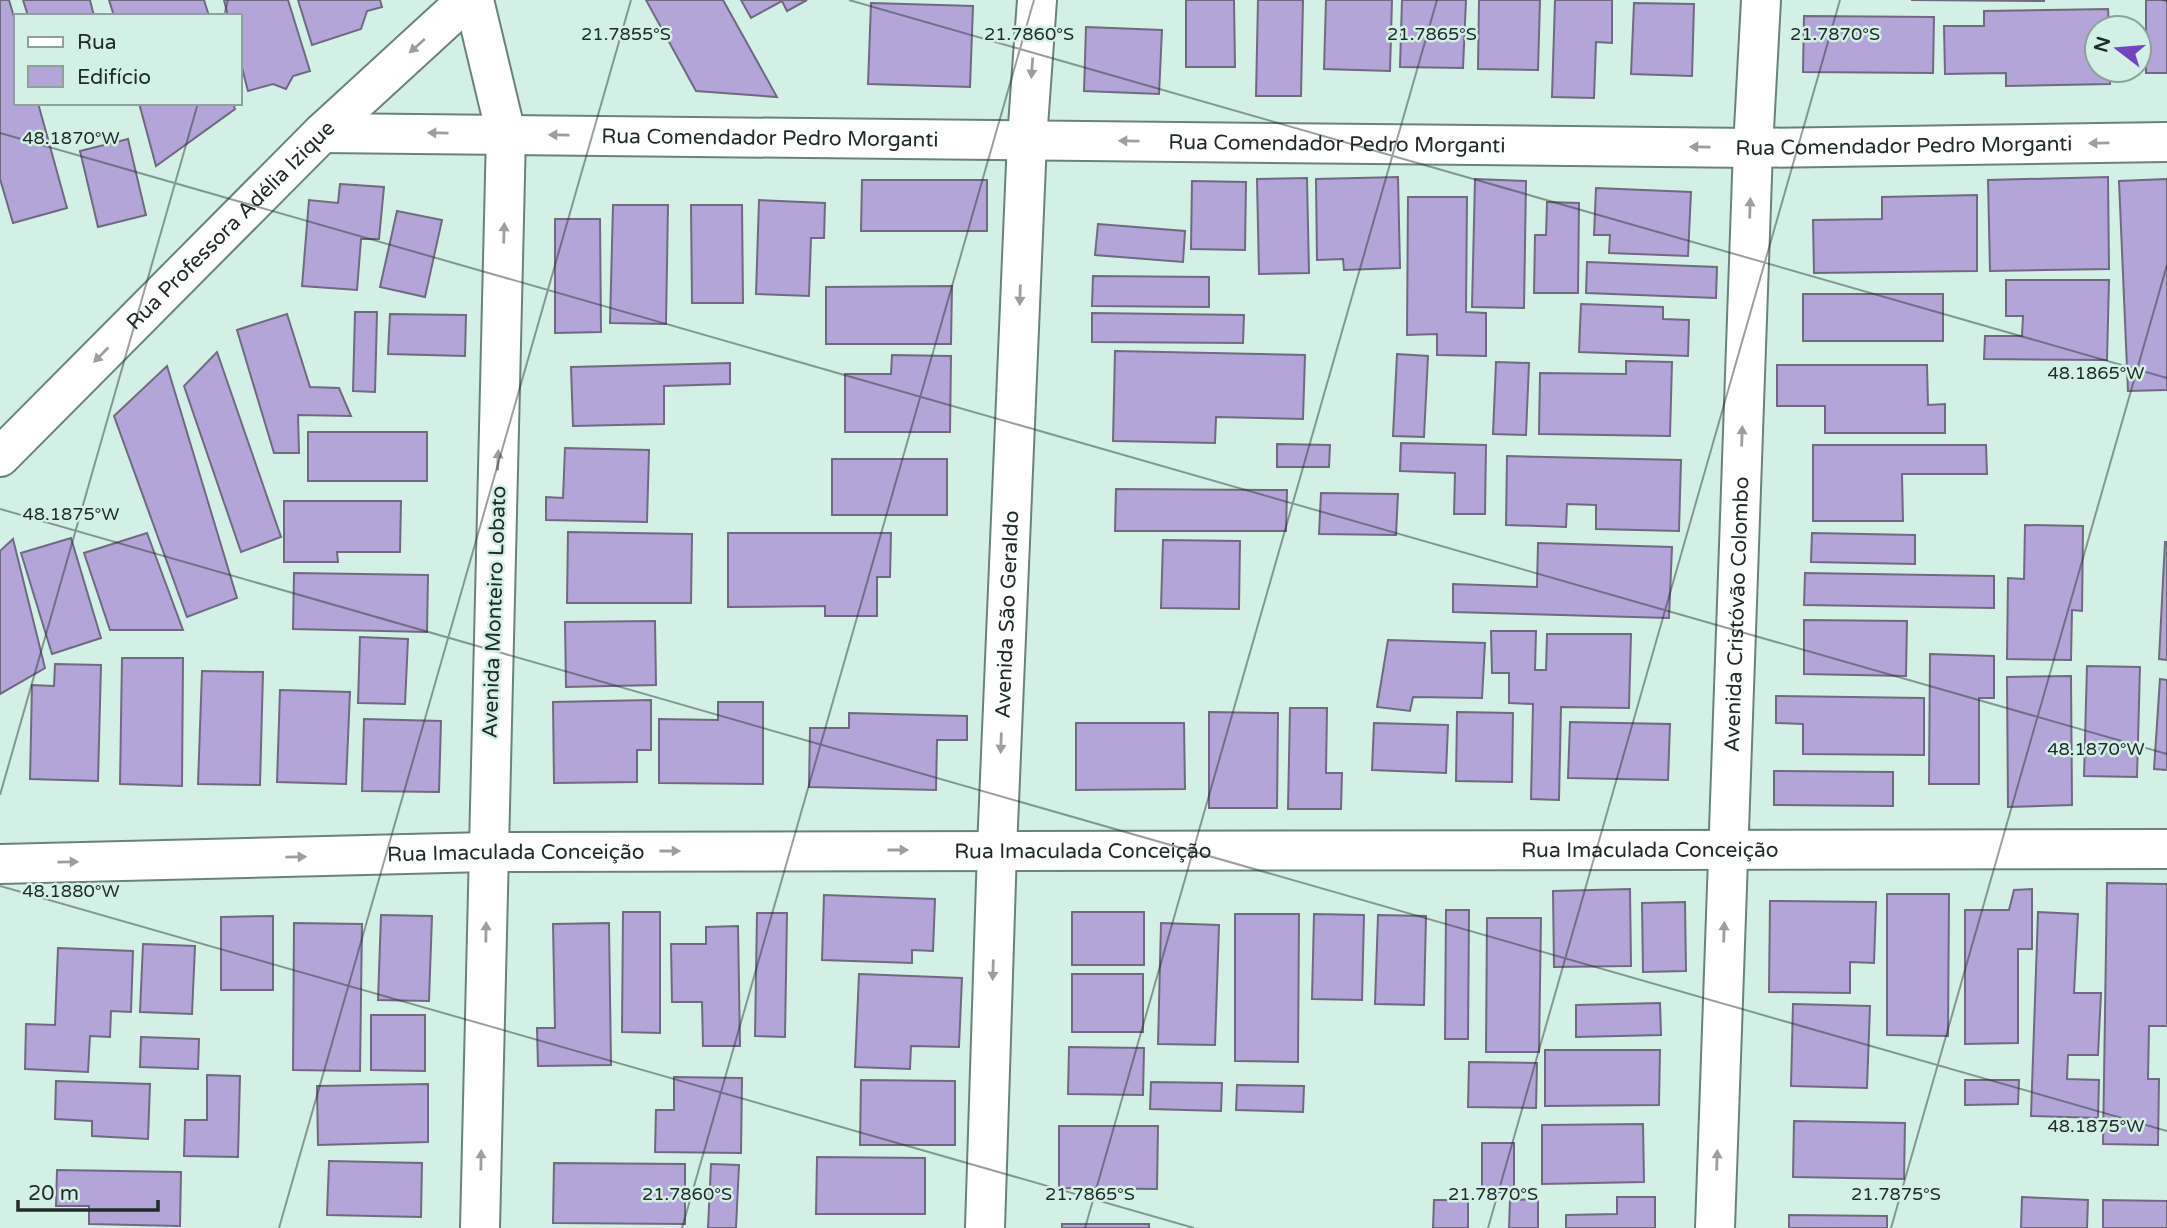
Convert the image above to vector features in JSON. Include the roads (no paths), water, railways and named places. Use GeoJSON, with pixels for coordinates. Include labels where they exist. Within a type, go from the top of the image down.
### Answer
{"type":"FeatureCollection","features":[{"type":"Feature","properties":{"kind":"street","name":"Rua Professora Adélia Izique"},"geometry":{"type":"LineString","coordinates":[[0,457],[322,133],[467,0]]}},
{"type":"Feature","properties":{"kind":"street","name":"Avenida Monteiro Lobato"},"geometry":{"type":"LineString","coordinates":[[474,0],[506,134],[480,1228]]}},
{"type":"Feature","properties":{"kind":"street","name":"Avenida São Geraldo"},"geometry":{"type":"LineString","coordinates":[[985,1228],[997,849],[1027,140],[1037,0]]}},
{"type":"Feature","properties":{"kind":"street","name":"Avenida Cristóvão Colombo"},"geometry":{"type":"LineString","coordinates":[[1715,1228],[1752,148],[1761,0]]}},
{"type":"Feature","properties":{"kind":"street","name":"Rua Comendador Pedro Morganti"},"geometry":{"type":"LineString","coordinates":[[322,133],[1752,148],[2167,142]]}},
{"type":"Feature","properties":{"kind":"street","name":"Rua Imaculada Conceição"},"geometry":{"type":"LineString","coordinates":[[0,864],[487,852],[2167,849]]}}]}
